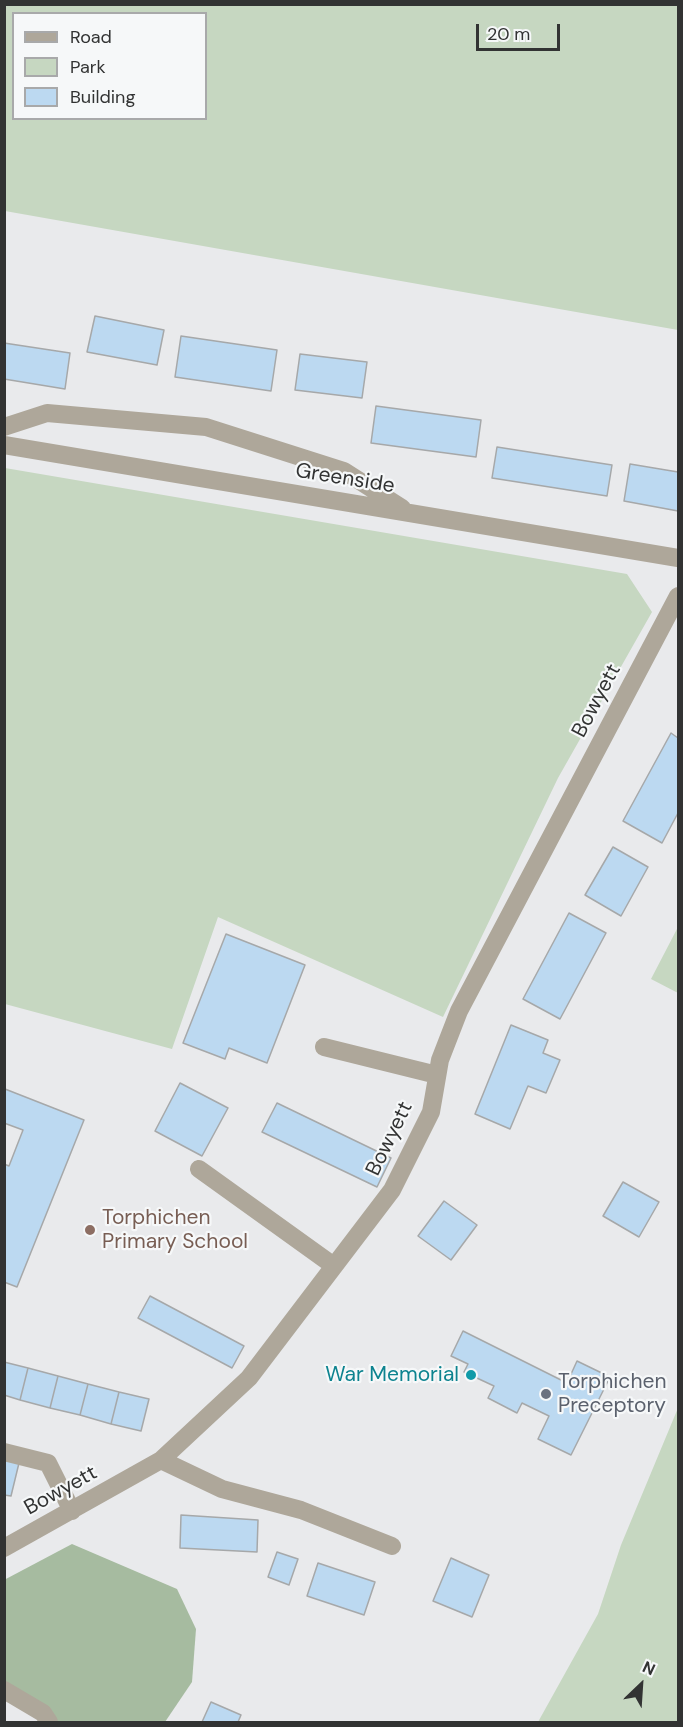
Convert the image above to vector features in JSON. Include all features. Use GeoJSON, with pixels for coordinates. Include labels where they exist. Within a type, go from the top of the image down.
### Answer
{"type":"FeatureCollection","features":[{"type":"Feature","properties":{"kind":"street"},"geometry":{"type":"LineString","coordinates":[[4,427],[47,413],[206,427],[344,471],[410,513]]}},
{"type":"Feature","properties":{"kind":"street","name":"Greenside"},"geometry":{"type":"LineString","coordinates":[[4,445],[678,558]]}},
{"type":"Feature","properties":{"kind":"street","name":"Bowyett"},"geometry":{"type":"LineString","coordinates":[[4,1548],[161,1460],[249,1378],[392,1190],[431,1112],[440,1060],[459,1011],[678,596]]}},
{"type":"Feature","properties":{"kind":"street"},"geometry":{"type":"LineString","coordinates":[[324,1047],[437,1075]]}},
{"type":"Feature","properties":{"kind":"street"},"geometry":{"type":"LineString","coordinates":[[199,1169],[334,1266]]}},
{"type":"Feature","properties":{"kind":"street"},"geometry":{"type":"LineString","coordinates":[[4,1452],[48,1463],[72,1511]]}},
{"type":"Feature","properties":{"kind":"street"},"geometry":{"type":"LineString","coordinates":[[161,1460],[222,1489],[301,1510],[392,1546]]}},
{"type":"Feature","properties":{"kind":"street"},"geometry":{"type":"LineString","coordinates":[[4,1690],[43,1713],[49,1722]]}},
{"type":"Feature","properties":{"kind":"green space"},"geometry":{"type":"Polygon","coordinates":[[[4,5],[678,5],[678,330],[5,211],[4,5]]]}},
{"type":"Feature","properties":{"kind":"green space"},"geometry":{"type":"Polygon","coordinates":[[[5,468],[627,574],[652,612],[558,778],[443,1017],[218,917],[172,1049],[5,1004],[5,468]]]}},
{"type":"Feature","properties":{"kind":"green space"},"geometry":{"type":"Polygon","coordinates":[[[678,927],[678,993],[651,979],[678,927]]]}},
{"type":"Feature","properties":{"kind":"green space"},"geometry":{"type":"Polygon","coordinates":[[[678,1408],[678,1722],[538,1722],[598,1614],[621,1545],[678,1408]]]}},
{"type":"Feature","properties":{"kind":"green space"},"geometry":{"type":"Polygon","coordinates":[[[72,1544],[177,1589],[196,1629],[192,1682],[165,1722],[46,1722],[5,1695],[4,1580],[72,1544]]]}},
{"type":"Feature","properties":{"kind":"building"},"geometry":{"type":"Polygon","coordinates":[[[95,316],[164,330],[157,365],[87,352],[95,316]]]}},
{"type":"Feature","properties":{"kind":"building"},"geometry":{"type":"Polygon","coordinates":[[[181,336],[277,350],[271,391],[175,377],[181,336]]]}},
{"type":"Feature","properties":{"kind":"building"},"geometry":{"type":"Polygon","coordinates":[[[4,343],[70,353],[65,389],[4,379],[4,343]]]}},
{"type":"Feature","properties":{"kind":"building"},"geometry":{"type":"Polygon","coordinates":[[[300,354],[367,362],[362,398],[295,390],[300,354]]]}},
{"type":"Feature","properties":{"kind":"building"},"geometry":{"type":"Polygon","coordinates":[[[376,406],[481,420],[476,457],[371,443],[376,406]]]}},
{"type":"Feature","properties":{"kind":"building"},"geometry":{"type":"Polygon","coordinates":[[[497,447],[612,465],[607,496],[492,478],[497,447]]]}},
{"type":"Feature","properties":{"kind":"building"},"geometry":{"type":"Polygon","coordinates":[[[630,464],[678,472],[678,511],[624,501],[630,464]]]}},
{"type":"Feature","properties":{"kind":"building"},"geometry":{"type":"Polygon","coordinates":[[[671,733],[678,738],[678,813],[662,843],[623,821],[671,733]]]}},
{"type":"Feature","properties":{"kind":"building"},"geometry":{"type":"Polygon","coordinates":[[[613,847],[648,867],[621,916],[585,895],[613,847]]]}},
{"type":"Feature","properties":{"kind":"building"},"geometry":{"type":"Polygon","coordinates":[[[569,913],[606,933],[560,1019],[523,999],[569,913]]]}},
{"type":"Feature","properties":{"kind":"building"},"geometry":{"type":"Polygon","coordinates":[[[226,934],[305,965],[267,1063],[229,1048],[225,1059],[183,1043],[226,934]]]}},
{"type":"Feature","properties":{"kind":"building"},"geometry":{"type":"Polygon","coordinates":[[[511,1025],[548,1040],[543,1053],[560,1060],[546,1093],[528,1086],[510,1129],[475,1114],[511,1025]]]}},
{"type":"Feature","properties":{"kind":"building"},"geometry":{"type":"Polygon","coordinates":[[[180,1083],[228,1108],[202,1156],[155,1131],[180,1083]]]}},
{"type":"Feature","properties":{"kind":"building"},"geometry":{"type":"Polygon","coordinates":[[[5,1089],[84,1120],[17,1287],[4,1282],[4,1164],[9,1166],[23,1130],[4,1123],[5,1089]]]}},
{"type":"Feature","properties":{"kind":"building"},"geometry":{"type":"Polygon","coordinates":[[[277,1103],[391,1158],[377,1187],[262,1132],[277,1103]]]}},
{"type":"Feature","properties":{"kind":"building"},"geometry":{"type":"Polygon","coordinates":[[[623,1182],[659,1202],[639,1237],[603,1216],[623,1182]]]}},
{"type":"Feature","properties":{"kind":"building"},"geometry":{"type":"Polygon","coordinates":[[[444,1201],[477,1225],[451,1260],[418,1236],[444,1201]]]}},
{"type":"Feature","properties":{"kind":"building"},"geometry":{"type":"Polygon","coordinates":[[[150,1296],[244,1346],[232,1368],[138,1318],[150,1296]]]}},
{"type":"Feature","properties":{"kind":"building","name":"Torphichen Preceptory"},"geometry":{"type":"Polygon","coordinates":[[[463,1331],[567,1383],[577,1361],[610,1377],[571,1455],[538,1439],[549,1416],[522,1403],[517,1413],[488,1398],[494,1386],[464,1372],[468,1364],[451,1356],[463,1331]]]}},
{"type":"Feature","properties":{"kind":"building"},"geometry":{"type":"Polygon","coordinates":[[[4,1362],[28,1368],[20,1400],[4,1395],[4,1362]]]}},
{"type":"Feature","properties":{"kind":"building"},"geometry":{"type":"Polygon","coordinates":[[[28,1368],[58,1376],[50,1408],[20,1400],[28,1368]]]}},
{"type":"Feature","properties":{"kind":"building"},"geometry":{"type":"Polygon","coordinates":[[[58,1376],[88,1384],[80,1415],[50,1408],[58,1376]]]}},
{"type":"Feature","properties":{"kind":"building"},"geometry":{"type":"Polygon","coordinates":[[[88,1384],[119,1392],[111,1424],[80,1415],[88,1384]]]}},
{"type":"Feature","properties":{"kind":"building"},"geometry":{"type":"Polygon","coordinates":[[[119,1392],[149,1399],[141,1431],[111,1424],[119,1392]]]}},
{"type":"Feature","properties":{"kind":"building"},"geometry":{"type":"Polygon","coordinates":[[[4,1460],[19,1463],[11,1496],[4,1495],[4,1460]]]}},
{"type":"Feature","properties":{"kind":"building"},"geometry":{"type":"Polygon","coordinates":[[[181,1515],[258,1520],[257,1552],[180,1548],[181,1515]]]}},
{"type":"Feature","properties":{"kind":"building"},"geometry":{"type":"Polygon","coordinates":[[[277,1552],[298,1559],[289,1585],[268,1577],[277,1552]]]}},
{"type":"Feature","properties":{"kind":"building"},"geometry":{"type":"Polygon","coordinates":[[[451,1558],[489,1575],[472,1617],[433,1601],[451,1558]]]}},
{"type":"Feature","properties":{"kind":"building"},"geometry":{"type":"Polygon","coordinates":[[[318,1563],[375,1582],[364,1615],[307,1596],[318,1563]]]}},
{"type":"Feature","properties":{"kind":"building"},"geometry":{"type":"Polygon","coordinates":[[[211,1702],[241,1715],[238,1722],[202,1722],[211,1702]]]}},
{"type":"Feature","properties":{"kind":"place","name":"Torphichen Primary School"},"geometry":{"type":"Point","coordinates":[90,1230]}},
{"type":"Feature","properties":{"kind":"place","name":"War Memorial"},"geometry":{"type":"Point","coordinates":[471,1375]}},
{"type":"Feature","properties":{"kind":"place","name":"Torphichen Preceptory"},"geometry":{"type":"Point","coordinates":[546,1394]}}]}
